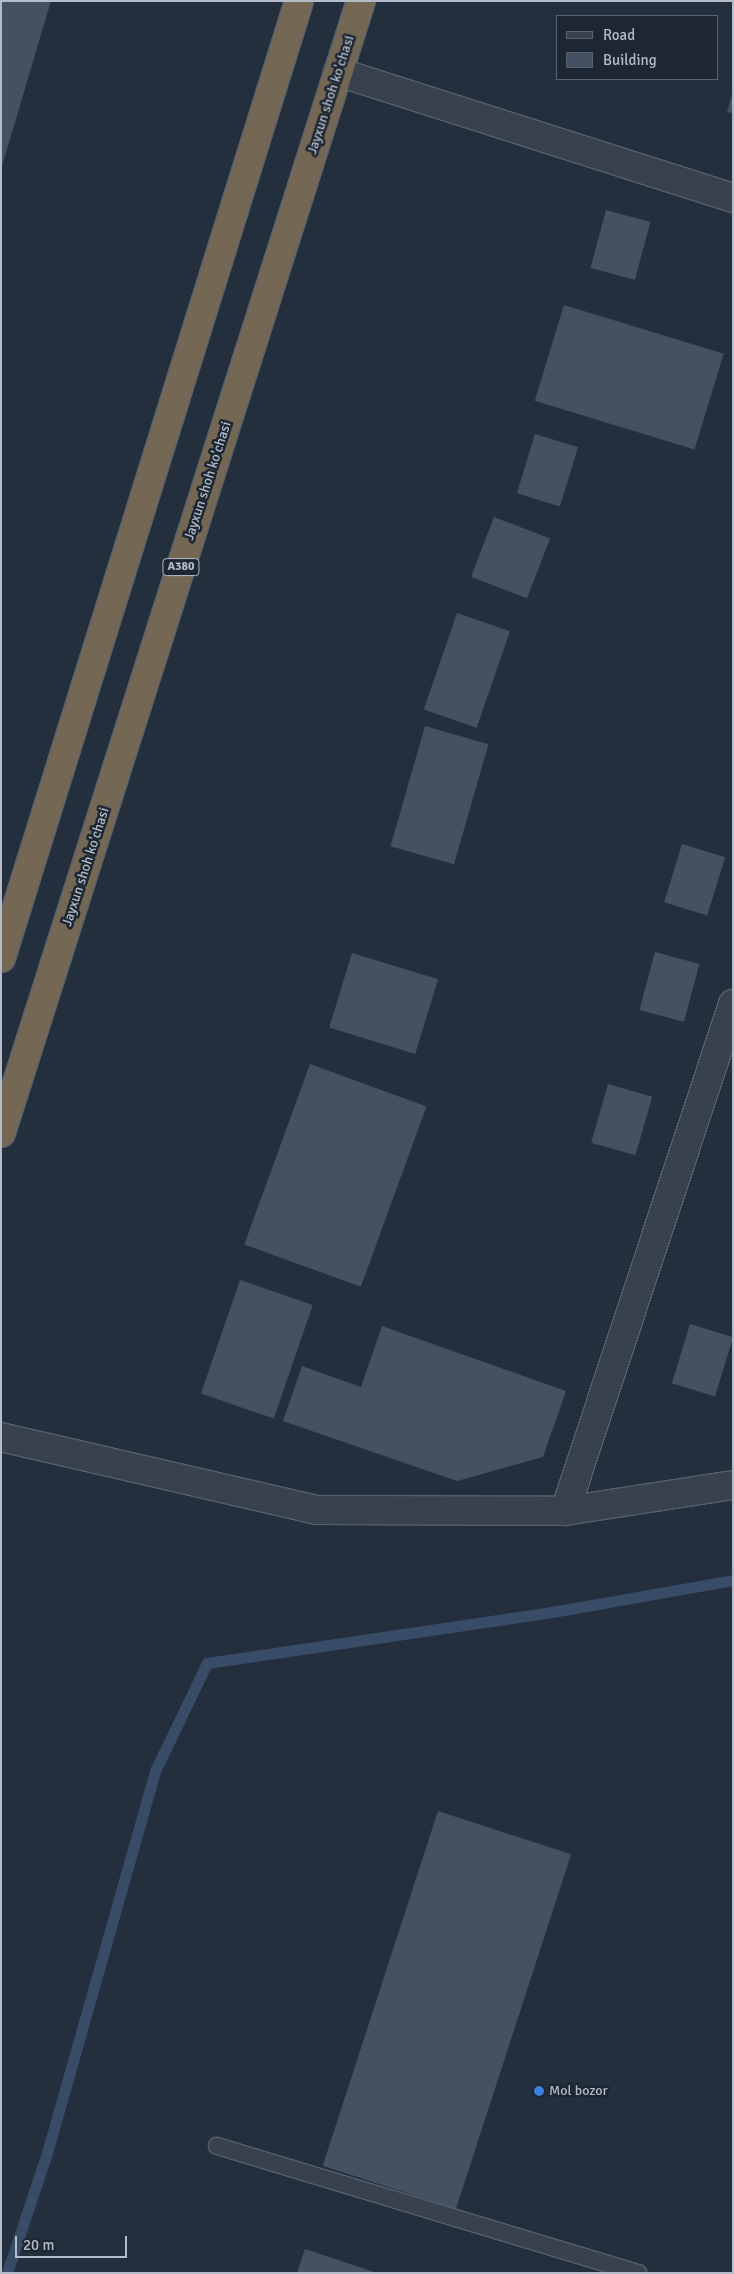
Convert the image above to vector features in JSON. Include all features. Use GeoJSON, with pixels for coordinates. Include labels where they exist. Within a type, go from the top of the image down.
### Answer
{"type":"FeatureCollection","features":[{"type":"Feature","properties":{"kind":"highway"},"geometry":{"type":"LineString","coordinates":[[1,958],[300,1]]}},
{"type":"Feature","properties":{"kind":"highway","name":"Jayxun shoh ko'chasi"},"geometry":{"type":"LineString","coordinates":[[1,1133],[361,1]]}},
{"type":"Feature","properties":{"kind":"street"},"geometry":{"type":"LineString","coordinates":[[338,72],[733,198]]}},
{"type":"Feature","properties":{"kind":"street"},"geometry":{"type":"LineString","coordinates":[[565,1512],[733,1004]]}},
{"type":"Feature","properties":{"kind":"street"},"geometry":{"type":"LineString","coordinates":[[1,1437],[316,1510],[565,1512],[733,1485]]}},
{"type":"Feature","properties":{"kind":"lane"},"geometry":{"type":"LineString","coordinates":[[217,2146],[638,2273]]}},
{"type":"Feature","properties":{"kind":"building"},"geometry":{"type":"Polygon","coordinates":[[[1,1],[51,1],[2,166],[1,166],[1,1]]]}},
{"type":"Feature","properties":{"kind":"building"},"geometry":{"type":"Polygon","coordinates":[[[733,95],[733,113],[727,112],[733,95]]]}},
{"type":"Feature","properties":{"kind":"building"},"geometry":{"type":"Polygon","coordinates":[[[606,210],[650,222],[635,280],[590,268],[606,210]]]}},
{"type":"Feature","properties":{"kind":"building"},"geometry":{"type":"Polygon","coordinates":[[[564,305],[724,354],[694,449],[535,401],[564,305]]]}},
{"type":"Feature","properties":{"kind":"building"},"geometry":{"type":"Polygon","coordinates":[[[535,434],[578,447],[560,506],[517,493],[535,434]]]}},
{"type":"Feature","properties":{"kind":"building"},"geometry":{"type":"Polygon","coordinates":[[[494,517],[550,539],[527,598],[471,577],[494,517]]]}},
{"type":"Feature","properties":{"kind":"building"},"geometry":{"type":"Polygon","coordinates":[[[457,613],[510,631],[477,728],[424,709],[457,613]]]}},
{"type":"Feature","properties":{"kind":"building"},"geometry":{"type":"Polygon","coordinates":[[[425,726],[488,744],[454,864],[391,846],[425,726]]]}},
{"type":"Feature","properties":{"kind":"building"},"geometry":{"type":"Polygon","coordinates":[[[682,844],[725,857],[707,915],[664,902],[682,844]]]}},
{"type":"Feature","properties":{"kind":"building"},"geometry":{"type":"Polygon","coordinates":[[[655,952],[699,964],[684,1022],[639,1010],[655,952]]]}},
{"type":"Feature","properties":{"kind":"building"},"geometry":{"type":"Polygon","coordinates":[[[352,953],[438,979],[415,1054],[329,1028],[352,953]]]}},
{"type":"Feature","properties":{"kind":"building"},"geometry":{"type":"Polygon","coordinates":[[[310,1064],[427,1106],[361,1287],[244,1244],[310,1064]]]}},
{"type":"Feature","properties":{"kind":"building"},"geometry":{"type":"Polygon","coordinates":[[[608,1084],[652,1097],[635,1155],[591,1143],[608,1084]]]}},
{"type":"Feature","properties":{"kind":"building"},"geometry":{"type":"Polygon","coordinates":[[[240,1280],[313,1305],[274,1419],[201,1393],[240,1280]]]}},
{"type":"Feature","properties":{"kind":"building"},"geometry":{"type":"Polygon","coordinates":[[[690,1324],[733,1337],[715,1396],[672,1383],[690,1324]]]}},
{"type":"Feature","properties":{"kind":"building"},"geometry":{"type":"Polygon","coordinates":[[[382,1326],[566,1391],[543,1457],[457,1481],[283,1421],[302,1366],[361,1387],[382,1326]]]}},
{"type":"Feature","properties":{"kind":"building"},"geometry":{"type":"Polygon","coordinates":[[[438,1811],[571,1854],[456,2209],[323,2166],[438,1811]]]}},
{"type":"Feature","properties":{"kind":"building"},"geometry":{"type":"Polygon","coordinates":[[[305,2249],[374,2272],[374,2273],[297,2273],[305,2249]]]}},
{"type":"Feature","properties":{"kind":"waterway"},"geometry":{"type":"LineString","coordinates":[[7,2273],[47,2153],[156,1769],[207,1663],[552,1612],[733,1580]]}},
{"type":"Feature","properties":{"kind":"place","name":"Mol bozor"},"geometry":{"type":"Point","coordinates":[539,2091]}}]}
